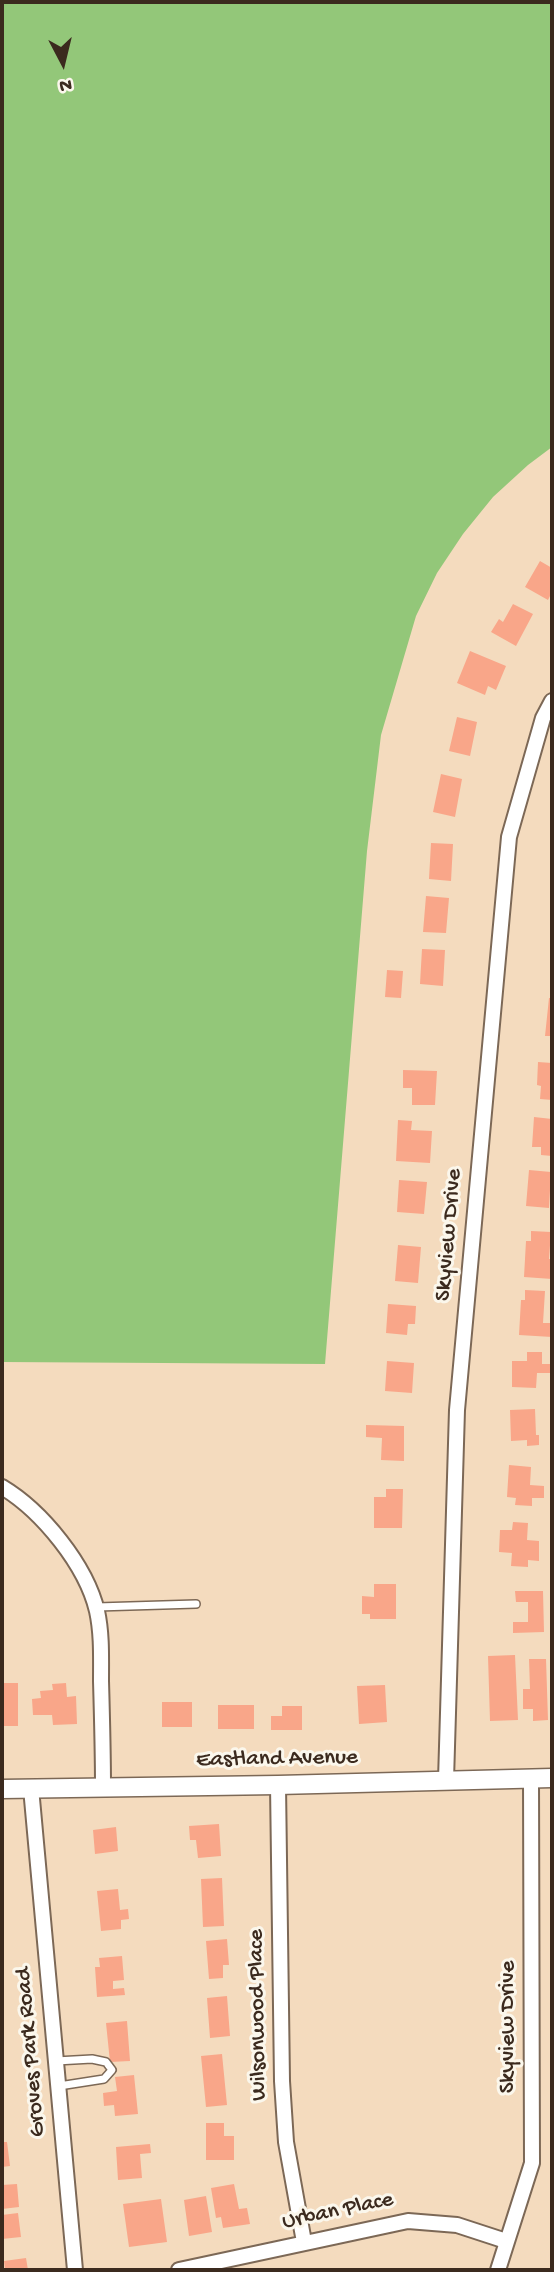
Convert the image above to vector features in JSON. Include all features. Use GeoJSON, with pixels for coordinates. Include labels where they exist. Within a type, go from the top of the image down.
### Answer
{"type":"FeatureCollection","features":[{"type":"Feature","properties":{"kind":"street","name":"Skyview Drive"},"geometry":{"type":"LineString","coordinates":[[446,1780],[457,1410],[500,925],[509,837],[552,701]]}},
{"type":"Feature","properties":{"kind":"street"},"geometry":{"type":"LineString","coordinates":[[2,1487],[23,1500],[65,1548],[83,1575],[96,1608],[101,1642],[103,1787]]}},
{"type":"Feature","properties":{"kind":"street","name":"Skyview Drive"},"geometry":{"type":"LineString","coordinates":[[498,2270],[532,2163],[531,1778]]}},
{"type":"Feature","properties":{"kind":"street","name":"Eastland Avenue"},"geometry":{"type":"LineString","coordinates":[[2,1789],[552,1778]]}},
{"type":"Feature","properties":{"kind":"street","name":"Wilsonwood Place"},"geometry":{"type":"LineString","coordinates":[[278,1785],[282,2081],[286,2142],[304,2242]]}},
{"type":"Feature","properties":{"kind":"street","name":"Groves Park Road"},"geometry":{"type":"LineString","coordinates":[[31,1788],[75,2270]]}},
{"type":"Feature","properties":{"kind":"street","name":"Urban Place"},"geometry":{"type":"LineString","coordinates":[[179,2270],[408,2221],[457,2225],[506,2241]]}},
{"type":"Feature","properties":{"kind":"lane"},"geometry":{"type":"LineString","coordinates":[[96,1608],[196,1604]]}},
{"type":"Feature","properties":{"kind":"lane"},"geometry":{"type":"LineString","coordinates":[[55,2061],[92,2059],[106,2062],[112,2070],[104,2079],[58,2087]]}},
{"type":"Feature","properties":{"kind":"green space"},"geometry":{"type":"Polygon","coordinates":[[[2,2],[552,2],[552,447],[493,497],[463,534],[437,573],[416,616],[381,735],[367,851],[325,1364],[2,1362],[2,2]]]}},
{"type":"Feature","properties":{"kind":"building"},"geometry":{"type":"Polygon","coordinates":[[[540,561],[552,568],[552,592],[548,600],[525,587],[540,561]]]}},
{"type":"Feature","properties":{"kind":"building"},"geometry":{"type":"Polygon","coordinates":[[[513,604],[533,614],[516,646],[491,632],[499,619],[503,622],[513,604]]]}},
{"type":"Feature","properties":{"kind":"building"},"geometry":{"type":"Polygon","coordinates":[[[470,651],[506,666],[496,690],[488,686],[485,695],[457,683],[470,651]]]}},
{"type":"Feature","properties":{"kind":"building"},"geometry":{"type":"Polygon","coordinates":[[[457,717],[477,722],[470,756],[449,751],[457,717]]]}},
{"type":"Feature","properties":{"kind":"building"},"geometry":{"type":"Polygon","coordinates":[[[441,774],[462,779],[455,817],[433,812],[441,774]]]}},
{"type":"Feature","properties":{"kind":"building"},"geometry":{"type":"Polygon","coordinates":[[[431,843],[453,844],[451,881],[429,879],[431,843]]]}},
{"type":"Feature","properties":{"kind":"building"},"geometry":{"type":"Polygon","coordinates":[[[426,896],[449,898],[446,933],[423,932],[426,896]]]}},
{"type":"Feature","properties":{"kind":"building"},"geometry":{"type":"Polygon","coordinates":[[[422,949],[445,950],[443,986],[420,984],[422,949]]]}},
{"type":"Feature","properties":{"kind":"building"},"geometry":{"type":"Polygon","coordinates":[[[387,970],[403,971],[401,998],[385,997],[387,970]]]}},
{"type":"Feature","properties":{"kind":"building"},"geometry":{"type":"Polygon","coordinates":[[[549,998],[552,998],[552,1036],[545,1036],[549,998]]]}},
{"type":"Feature","properties":{"kind":"building"},"geometry":{"type":"Polygon","coordinates":[[[538,1062],[552,1063],[552,1100],[540,1099],[541,1086],[537,1085],[538,1062]]]}},
{"type":"Feature","properties":{"kind":"building"},"geometry":{"type":"Polygon","coordinates":[[[403,1070],[437,1071],[435,1105],[412,1105],[412,1088],[403,1088],[403,1070]]]}},
{"type":"Feature","properties":{"kind":"building"},"geometry":{"type":"Polygon","coordinates":[[[534,1117],[552,1119],[552,1156],[541,1155],[541,1147],[532,1147],[534,1117]]]}},
{"type":"Feature","properties":{"kind":"building"},"geometry":{"type":"Polygon","coordinates":[[[398,1120],[412,1121],[411,1130],[432,1131],[430,1163],[396,1161],[398,1120]]]}},
{"type":"Feature","properties":{"kind":"building"},"geometry":{"type":"Polygon","coordinates":[[[529,1170],[551,1172],[549,1208],[526,1206],[529,1170]]]}},
{"type":"Feature","properties":{"kind":"building"},"geometry":{"type":"Polygon","coordinates":[[[399,1180],[427,1182],[424,1214],[397,1212],[399,1180]]]}},
{"type":"Feature","properties":{"kind":"building"},"geometry":{"type":"Polygon","coordinates":[[[531,1231],[551,1232],[549,1259],[552,1259],[552,1279],[524,1277],[526,1241],[531,1241],[531,1231]]]}},
{"type":"Feature","properties":{"kind":"building"},"geometry":{"type":"Polygon","coordinates":[[[398,1245],[421,1247],[418,1283],[395,1281],[398,1245]]]}},
{"type":"Feature","properties":{"kind":"building"},"geometry":{"type":"Polygon","coordinates":[[[525,1290],[545,1291],[543,1323],[552,1323],[552,1337],[519,1335],[521,1300],[525,1300],[525,1290]]]}},
{"type":"Feature","properties":{"kind":"building"},"geometry":{"type":"Polygon","coordinates":[[[388,1304],[416,1306],[415,1324],[408,1324],[407,1335],[386,1333],[388,1304]]]}},
{"type":"Feature","properties":{"kind":"building"},"geometry":{"type":"Polygon","coordinates":[[[527,1352],[542,1352],[542,1364],[550,1364],[550,1373],[537,1373],[536,1388],[512,1387],[512,1361],[527,1361],[527,1352]]]}},
{"type":"Feature","properties":{"kind":"building"},"geometry":{"type":"Polygon","coordinates":[[[387,1361],[414,1363],[412,1393],[385,1391],[387,1361]]]}},
{"type":"Feature","properties":{"kind":"building"},"geometry":{"type":"Polygon","coordinates":[[[535,1409],[539,1445],[527,1446],[527,1440],[511,1441],[510,1410],[535,1409]]]}},
{"type":"Feature","properties":{"kind":"building"},"geometry":{"type":"Polygon","coordinates":[[[366,1425],[404,1426],[404,1461],[381,1460],[382,1438],[366,1437],[366,1425]]]}},
{"type":"Feature","properties":{"kind":"building"},"geometry":{"type":"Polygon","coordinates":[[[509,1465],[531,1467],[530,1485],[544,1486],[544,1498],[532,1498],[532,1506],[515,1505],[516,1498],[507,1497],[509,1465]]]}},
{"type":"Feature","properties":{"kind":"building"},"geometry":{"type":"Polygon","coordinates":[[[386,1489],[403,1489],[402,1528],[374,1528],[374,1497],[386,1497],[386,1489]]]}},
{"type":"Feature","properties":{"kind":"building"},"geometry":{"type":"Polygon","coordinates":[[[513,1522],[528,1523],[527,1540],[539,1541],[539,1561],[528,1560],[528,1567],[511,1566],[512,1553],[499,1552],[500,1530],[512,1530],[513,1522]]]}},
{"type":"Feature","properties":{"kind":"building"},"geometry":{"type":"Polygon","coordinates":[[[374,1584],[396,1584],[396,1619],[370,1619],[370,1614],[362,1614],[362,1596],[374,1597],[374,1584]]]}},
{"type":"Feature","properties":{"kind":"building"},"geometry":{"type":"Polygon","coordinates":[[[515,1591],[543,1591],[544,1632],[513,1633],[513,1622],[528,1622],[528,1602],[516,1602],[515,1591]]]}},
{"type":"Feature","properties":{"kind":"building"},"geometry":{"type":"Polygon","coordinates":[[[515,1655],[518,1720],[490,1721],[488,1656],[515,1655]]]}},
{"type":"Feature","properties":{"kind":"building"},"geometry":{"type":"Polygon","coordinates":[[[529,1659],[546,1659],[548,1720],[533,1721],[533,1709],[523,1709],[523,1689],[530,1689],[529,1659]]]}},
{"type":"Feature","properties":{"kind":"building"},"geometry":{"type":"Polygon","coordinates":[[[2,1683],[18,1683],[18,1726],[2,1726],[2,1683]]]}},
{"type":"Feature","properties":{"kind":"building"},"geometry":{"type":"Polygon","coordinates":[[[66,1683],[67,1697],[76,1696],[77,1724],[53,1725],[52,1715],[33,1715],[32,1699],[41,1698],[40,1691],[53,1690],[52,1684],[66,1683]]]}},
{"type":"Feature","properties":{"kind":"building"},"geometry":{"type":"Polygon","coordinates":[[[385,1685],[387,1722],[359,1724],[357,1686],[385,1685]]]}},
{"type":"Feature","properties":{"kind":"building"},"geometry":{"type":"Polygon","coordinates":[[[162,1702],[192,1702],[192,1727],[162,1727],[162,1702]]]}},
{"type":"Feature","properties":{"kind":"building"},"geometry":{"type":"Polygon","coordinates":[[[218,1705],[254,1705],[254,1729],[218,1729],[218,1705]]]}},
{"type":"Feature","properties":{"kind":"building"},"geometry":{"type":"Polygon","coordinates":[[[282,1706],[302,1706],[302,1730],[271,1730],[271,1716],[282,1716],[282,1706]]]}},
{"type":"Feature","properties":{"kind":"building"},"geometry":{"type":"Polygon","coordinates":[[[219,1824],[221,1856],[198,1858],[196,1840],[190,1840],[189,1826],[219,1824]]]}},
{"type":"Feature","properties":{"kind":"building"},"geometry":{"type":"Polygon","coordinates":[[[116,1827],[118,1851],[95,1854],[93,1830],[116,1827]]]}},
{"type":"Feature","properties":{"kind":"building"},"geometry":{"type":"Polygon","coordinates":[[[222,1878],[224,1926],[203,1927],[201,1879],[222,1878]]]}},
{"type":"Feature","properties":{"kind":"building"},"geometry":{"type":"Polygon","coordinates":[[[118,1889],[120,1910],[128,1909],[129,1919],[121,1920],[121,1929],[101,1931],[97,1891],[118,1889]]]}},
{"type":"Feature","properties":{"kind":"building"},"geometry":{"type":"Polygon","coordinates":[[[227,1939],[229,1965],[223,1965],[223,1978],[209,1979],[206,1941],[227,1939]]]}},
{"type":"Feature","properties":{"kind":"building"},"geometry":{"type":"Polygon","coordinates":[[[122,1956],[124,1980],[113,1981],[113,1989],[124,1988],[125,1995],[97,1997],[95,1967],[100,1967],[99,1958],[122,1956]]]}},
{"type":"Feature","properties":{"kind":"building"},"geometry":{"type":"Polygon","coordinates":[[[227,1996],[230,2036],[210,2038],[207,1998],[227,1996]]]}},
{"type":"Feature","properties":{"kind":"building"},"geometry":{"type":"Polygon","coordinates":[[[127,2021],[130,2061],[110,2062],[106,2023],[127,2021]]]}},
{"type":"Feature","properties":{"kind":"building"},"geometry":{"type":"Polygon","coordinates":[[[222,2054],[227,2105],[206,2107],[201,2056],[222,2054]]]}},
{"type":"Feature","properties":{"kind":"building"},"geometry":{"type":"Polygon","coordinates":[[[134,2075],[138,2114],[115,2116],[114,2105],[104,2106],[103,2093],[117,2091],[115,2077],[134,2075]]]}},
{"type":"Feature","properties":{"kind":"building"},"geometry":{"type":"Polygon","coordinates":[[[206,2123],[224,2123],[224,2136],[234,2136],[234,2160],[206,2160],[206,2123]]]}},
{"type":"Feature","properties":{"kind":"building"},"geometry":{"type":"Polygon","coordinates":[[[2,2142],[7,2142],[10,2166],[2,2167],[2,2142]]]}},
{"type":"Feature","properties":{"kind":"building"},"geometry":{"type":"Polygon","coordinates":[[[150,2144],[151,2153],[140,2154],[142,2178],[118,2180],[116,2147],[150,2144]]]}},
{"type":"Feature","properties":{"kind":"building"},"geometry":{"type":"Polygon","coordinates":[[[17,2184],[19,2207],[2,2209],[2,2185],[17,2184]]]}},
{"type":"Feature","properties":{"kind":"building"},"geometry":{"type":"Polygon","coordinates":[[[234,2184],[239,2209],[247,2208],[250,2224],[223,2228],[221,2217],[216,2218],[211,2188],[234,2184]]]}},
{"type":"Feature","properties":{"kind":"building"},"geometry":{"type":"Polygon","coordinates":[[[206,2196],[212,2232],[189,2236],[184,2200],[206,2196]]]}},
{"type":"Feature","properties":{"kind":"building"},"geometry":{"type":"Polygon","coordinates":[[[161,2199],[167,2242],[129,2247],[123,2204],[161,2199]]]}},
{"type":"Feature","properties":{"kind":"building"},"geometry":{"type":"Polygon","coordinates":[[[18,2213],[21,2237],[2,2239],[2,2215],[18,2213]]]}},
{"type":"Feature","properties":{"kind":"building"},"geometry":{"type":"Polygon","coordinates":[[[26,2258],[28,2270],[5,2270],[4,2261],[26,2258]]]}}]}
